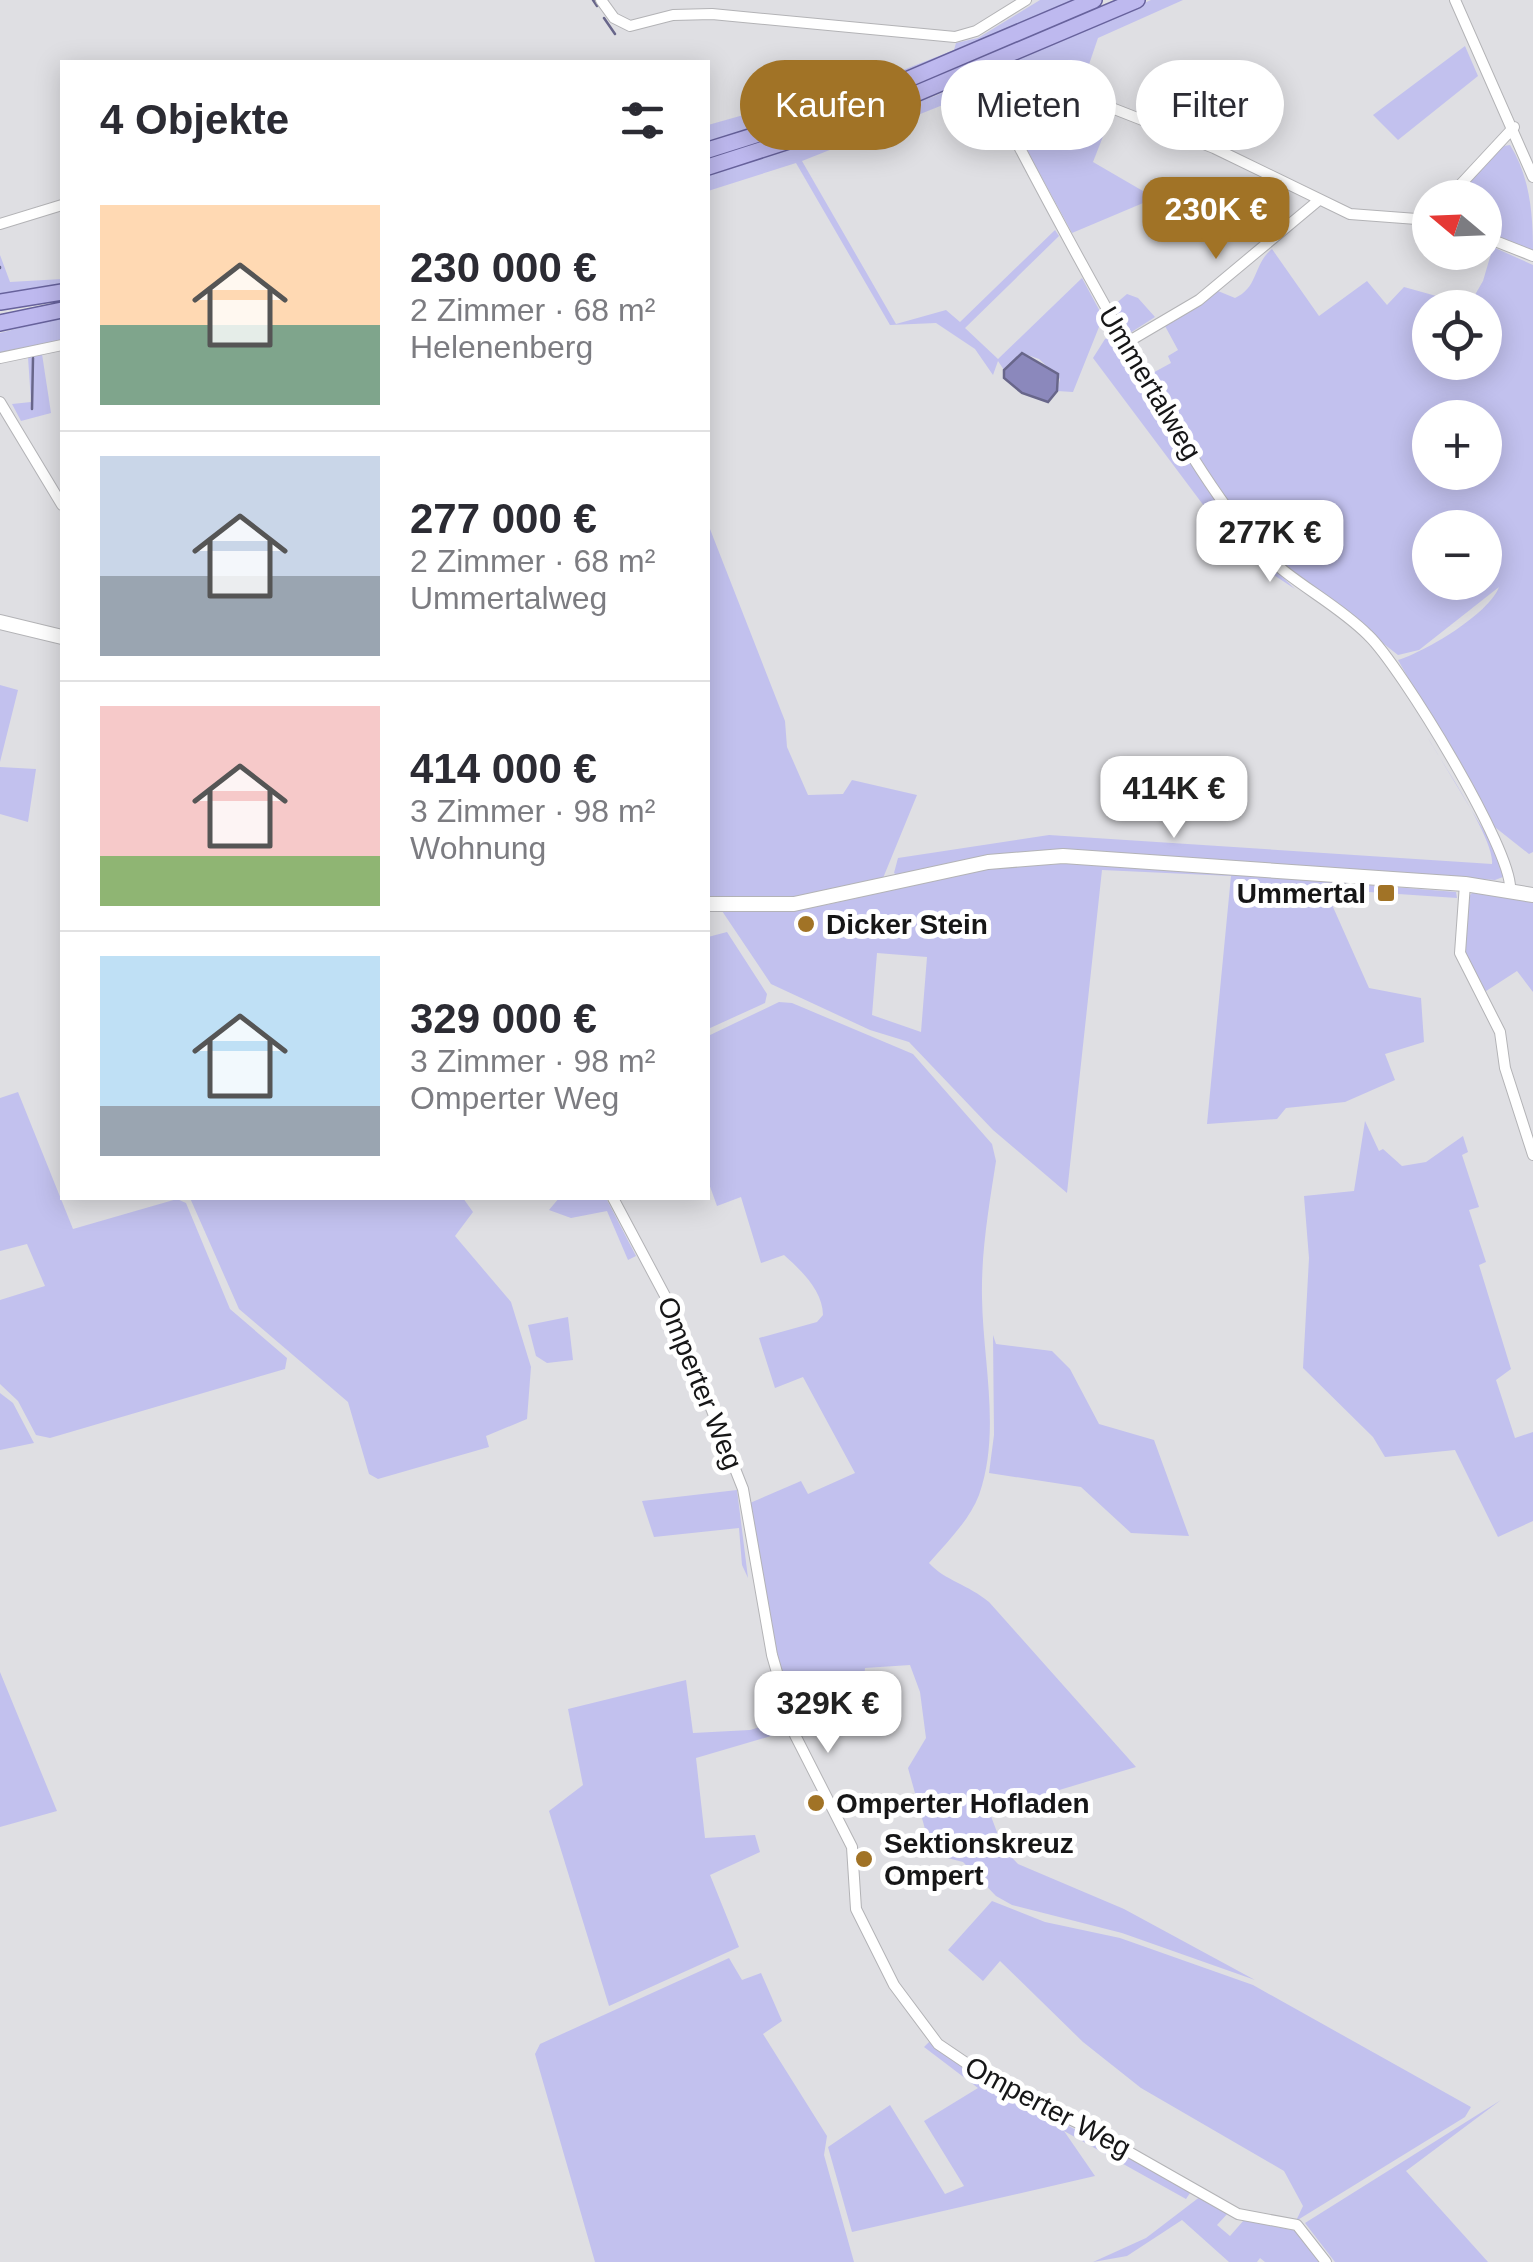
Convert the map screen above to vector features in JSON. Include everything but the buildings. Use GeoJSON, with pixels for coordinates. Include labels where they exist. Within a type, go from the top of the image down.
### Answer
{"type":"FeatureCollection","features":[{"type":"Feature","properties":{"kind":"main road"},"geometry":{"type":"LineString","coordinates":[[710,149],[836,110],[1094,0]]}},
{"type":"Feature","properties":{"kind":"main road"},"geometry":{"type":"LineString","coordinates":[[710,166],[854,120],[1137,0]]}},
{"type":"Feature","properties":{"kind":"main road"},"geometry":{"type":"LineString","coordinates":[[0,302],[60,292]]}},
{"type":"Feature","properties":{"kind":"main road"},"geometry":{"type":"LineString","coordinates":[[0,322],[60,310]]}},
{"type":"Feature","properties":{"kind":"main road"},"geometry":{"type":"LineString","coordinates":[[0,622],[60,637]]}},
{"type":"Feature","properties":{"kind":"main road"},"geometry":{"type":"LineString","coordinates":[[710,904],[794,904],[988,862],[1063,856],[1465,884],[1533,895]]}},
{"type":"Feature","properties":{"kind":"street"},"geometry":{"type":"LineString","coordinates":[[601,0],[614,18],[630,26],[674,15],[712,14],[955,36],[976,31],[1026,0]]}},
{"type":"Feature","properties":{"kind":"street"},"geometry":{"type":"LineString","coordinates":[[1455,0],[1531,161],[1533,177]]}},
{"type":"Feature","properties":{"kind":"street","name":"Ummertalweg"},"geometry":{"type":"LineString","coordinates":[[1319,200],[1214,148],[1078,92],[1030,76],[1016,78],[1004,88],[1002,114],[1126,343],[1210,483],[1258,546],[1304,590],[1364,630],[1392,659],[1500,845],[1510,890]]}},
{"type":"Feature","properties":{"kind":"street"},"geometry":{"type":"LineString","coordinates":[[1465,180],[1514,127]]}},
{"type":"Feature","properties":{"kind":"street"},"geometry":{"type":"LineString","coordinates":[[1126,343],[1199,300],[1319,200],[1350,214],[1412,218]]}},
{"type":"Feature","properties":{"kind":"street"},"geometry":{"type":"LineString","coordinates":[[0,224],[60,206]]}},
{"type":"Feature","properties":{"kind":"street"},"geometry":{"type":"LineString","coordinates":[[1502,243],[1533,256]]}},
{"type":"Feature","properties":{"kind":"street"},"geometry":{"type":"LineString","coordinates":[[0,358],[60,345]]}},
{"type":"Feature","properties":{"kind":"street"},"geometry":{"type":"LineString","coordinates":[[0,402],[60,502]]}},
{"type":"Feature","properties":{"kind":"street"},"geometry":{"type":"LineString","coordinates":[[1465,884],[1460,952],[1500,1032],[1505,1068],[1533,1155]]}},
{"type":"Feature","properties":{"kind":"street","name":"Omperter Weg"},"geometry":{"type":"LineString","coordinates":[[614,1200],[671,1307],[744,1489],[772,1655],[795,1736],[852,1847],[856,1909],[894,1986],[938,2044],[969,2068],[1078,2123],[1238,2214],[1297,2225],[1326,2262]]}},
{"type":"Feature","properties":{"kind":"shaded area"},"geometry":{"type":"Polygon","coordinates":[[[1040,0],[1080,0],[921,68],[921,63],[954,50],[956,43],[978,38],[1040,0]]]}},
{"type":"Feature","properties":{"kind":"shaded area"},"geometry":{"type":"Polygon","coordinates":[[[1151,0],[1183,0],[1098,38],[1091,60],[1016,60],[1151,0]]]}},
{"type":"Feature","properties":{"kind":"shaded area"},"geometry":{"type":"Polygon","coordinates":[[[1465,46],[1478,76],[1398,140],[1373,115],[1465,46]]]}},
{"type":"Feature","properties":{"kind":"shaded area"},"geometry":{"type":"Polygon","coordinates":[[[941,93],[941,106],[921,114],[921,101],[941,93]]]}},
{"type":"Feature","properties":{"kind":"shaded area"},"geometry":{"type":"Polygon","coordinates":[[[740,116],[740,133],[710,143],[710,124],[740,116]]]}},
{"type":"Feature","properties":{"kind":"shaded area"},"geometry":{"type":"Polygon","coordinates":[[[1510,145],[1522,170],[1529,196],[1533,251],[1502,239],[1502,180],[1471,180],[1504,146],[1510,145]]]}},
{"type":"Feature","properties":{"kind":"shaded area"},"geometry":{"type":"Polygon","coordinates":[[[778,150],[830,150],[802,161],[896,324],[946,310],[960,322],[1055,230],[1059,236],[965,328],[998,359],[1082,278],[1103,317],[1073,392],[1057,391],[1060,379],[1039,359],[1022,353],[1004,370],[998,361],[993,375],[975,349],[936,323],[890,325],[796,163],[710,190],[710,173],[778,150]]]}},
{"type":"Feature","properties":{"kind":"shaded area"},"geometry":{"type":"Polygon","coordinates":[[[1027,150],[1098,150],[1093,162],[1155,198],[1072,233],[1027,150]]]}},
{"type":"Feature","properties":{"kind":"shaded area"},"geometry":{"type":"Polygon","coordinates":[[[1272,249],[1319,316],[1367,281],[1387,305],[1404,287],[1415,290],[1412,380],[1502,380],[1502,290],[1478,290],[1486,270],[1502,270],[1502,251],[1533,265],[1533,852],[1529,854],[1491,824],[1398,660],[1424,649],[1455,631],[1491,600],[1502,600],[1502,510],[1412,510],[1412,600],[1482,600],[1419,650],[1398,655],[1314,592],[1267,549],[1211,478],[1149,375],[1171,363],[1168,356],[1178,350],[1165,326],[1218,291],[1235,298],[1243,293],[1272,249]]]}},
{"type":"Feature","properties":{"kind":"shaded area"},"geometry":{"type":"Polygon","coordinates":[[[0,255],[10,282],[60,279],[60,285],[0,296],[0,255]]]}},
{"type":"Feature","properties":{"kind":"shaded area"},"geometry":{"type":"Polygon","coordinates":[[[1127,294],[1138,298],[1155,317],[1130,333],[1114,305],[1127,294]]]}},
{"type":"Feature","properties":{"kind":"shaded area"},"geometry":{"type":"Polygon","coordinates":[[[60,318],[60,343],[0,355],[0,333],[60,318]]]}},
{"type":"Feature","properties":{"kind":"shaded area"},"geometry":{"type":"Polygon","coordinates":[[[1114,335],[1211,492],[1267,562],[1295,589],[1257,564],[1225,527],[1219,526],[1093,358],[1105,339],[1114,335]]]}},
{"type":"Feature","properties":{"kind":"shaded area"},"geometry":{"type":"Polygon","coordinates":[[[1022,353],[1058,374],[1057,391],[1048,402],[1022,393],[1004,378],[1004,370],[1022,353]]]}},
{"type":"Feature","properties":{"kind":"shaded area"},"geometry":{"type":"Polygon","coordinates":[[[42,354],[51,413],[21,421],[12,404],[31,402],[28,357],[42,354]]]}},
{"type":"Feature","properties":{"kind":"shaded area"},"geometry":{"type":"Polygon","coordinates":[[[710,529],[785,721],[787,747],[808,795],[843,794],[852,780],[917,795],[881,883],[814,897],[710,898],[710,529]]]}},
{"type":"Feature","properties":{"kind":"shaded area"},"geometry":{"type":"Polygon","coordinates":[[[0,685],[18,690],[0,762],[0,685]]]}},
{"type":"Feature","properties":{"kind":"shaded area"},"geometry":{"type":"Polygon","coordinates":[[[0,767],[36,769],[28,822],[0,814],[0,767]]]}},
{"type":"Feature","properties":{"kind":"shaded area"},"geometry":{"type":"Polygon","coordinates":[[[1471,808],[1501,859],[1503,877],[1495,880],[1100,853],[900,877],[894,873],[898,858],[1049,835],[1492,864],[1491,852],[1471,808]]]}},
{"type":"Feature","properties":{"kind":"shaded area"},"geometry":{"type":"Polygon","coordinates":[[[1087,862],[1456,892],[1457,898],[1325,889],[1369,988],[1421,998],[1424,1042],[1385,1054],[1395,1080],[1345,1102],[1286,1108],[1277,1119],[1207,1124],[1231,876],[1102,870],[1067,1193],[993,1130],[909,1042],[870,1030],[771,984],[722,911],[826,905],[981,869],[1087,862]],[[877,953],[872,1015],[921,1032],[927,957],[877,953]]]}},
{"type":"Feature","properties":{"kind":"shaded area"},"geometry":{"type":"Polygon","coordinates":[[[1473,892],[1533,901],[1533,992],[1517,971],[1483,993],[1464,957],[1467,898],[1473,892]]]}},
{"type":"Feature","properties":{"kind":"shaded area"},"geometry":{"type":"Polygon","coordinates":[[[727,932],[767,994],[765,1003],[710,1028],[710,936],[727,932]]]}},
{"type":"Feature","properties":{"kind":"shaded area"},"geometry":{"type":"Polygon","coordinates":[[[779,1002],[792,1003],[913,1054],[992,1144],[996,1161],[982,1281],[989,1447],[979,1495],[970,1514],[929,1563],[989,1602],[1136,1767],[989,1811],[1003,1848],[1018,1864],[1124,1909],[1255,1980],[1122,1933],[1012,1905],[996,1896],[963,1862],[932,1854],[908,1768],[926,1738],[920,1692],[910,1665],[865,1668],[863,1688],[834,1693],[831,1683],[790,1691],[799,1730],[776,1655],[750,1503],[801,1481],[808,1494],[855,1473],[803,1377],[775,1388],[759,1338],[817,1322],[823,1315],[822,1306],[804,1274],[784,1255],[761,1263],[741,1197],[717,1206],[710,1187],[710,1035],[779,1002]]]}},
{"type":"Feature","properties":{"kind":"shaded area"},"geometry":{"type":"Polygon","coordinates":[[[18,1092],[73,1229],[174,1200],[186,1203],[230,1309],[287,1358],[285,1369],[50,1438],[36,1435],[18,1401],[0,1384],[0,1300],[45,1286],[27,1244],[0,1251],[0,1098],[18,1092]]]}},
{"type":"Feature","properties":{"kind":"shaded area"},"geometry":{"type":"Polygon","coordinates":[[[1365,1121],[1379,1151],[1383,1149],[1402,1166],[1426,1162],[1463,1136],[1468,1152],[1462,1155],[1479,1207],[1469,1210],[1486,1262],[1479,1265],[1511,1369],[1496,1380],[1515,1438],[1533,1432],[1533,1521],[1498,1537],[1455,1450],[1385,1457],[1373,1437],[1303,1368],[1309,1258],[1304,1196],[1354,1191],[1365,1121]]]}},
{"type":"Feature","properties":{"kind":"shaded area"},"geometry":{"type":"Polygon","coordinates":[[[191,1200],[464,1200],[473,1212],[455,1236],[511,1302],[531,1367],[527,1419],[486,1436],[489,1447],[378,1479],[369,1474],[348,1402],[239,1309],[191,1200]]]}},
{"type":"Feature","properties":{"kind":"shaded area"},"geometry":{"type":"Polygon","coordinates":[[[557,1200],[607,1200],[636,1256],[628,1260],[607,1211],[571,1218],[549,1210],[557,1200]]]}},
{"type":"Feature","properties":{"kind":"shaded area"},"geometry":{"type":"Polygon","coordinates":[[[568,1317],[573,1360],[547,1363],[536,1356],[528,1325],[568,1317]]]}},
{"type":"Feature","properties":{"kind":"shaded area"},"geometry":{"type":"Polygon","coordinates":[[[993,1335],[996,1344],[1052,1351],[1070,1369],[1099,1424],[1154,1440],[1189,1536],[1131,1533],[1081,1487],[989,1473],[994,1435],[993,1335]]]}},
{"type":"Feature","properties":{"kind":"shaded area"},"geometry":{"type":"Polygon","coordinates":[[[0,1393],[13,1403],[34,1443],[0,1450],[0,1393]]]}},
{"type":"Feature","properties":{"kind":"shaded area"},"geometry":{"type":"Polygon","coordinates":[[[737,1490],[748,1578],[742,1565],[739,1528],[654,1537],[642,1501],[737,1490]]]}},
{"type":"Feature","properties":{"kind":"shaded area"},"geometry":{"type":"Polygon","coordinates":[[[0,1672],[57,1811],[0,1827],[0,1672]]]}},
{"type":"Feature","properties":{"kind":"shaded area"},"geometry":{"type":"Polygon","coordinates":[[[686,1680],[693,1733],[750,1730],[785,1720],[786,1726],[771,1736],[696,1758],[705,1838],[755,1835],[760,1852],[710,1875],[739,1947],[609,2006],[549,1811],[583,1785],[568,1709],[686,1680]]]}},
{"type":"Feature","properties":{"kind":"shaded area"},"geometry":{"type":"Polygon","coordinates":[[[992,1901],[1045,1922],[1120,1938],[1253,1985],[1471,2107],[1465,2117],[1296,2221],[1303,2206],[1284,2171],[1141,2088],[1083,2042],[1000,1961],[983,1981],[948,1950],[992,1901]]]}},
{"type":"Feature","properties":{"kind":"shaded area"},"geometry":{"type":"Polygon","coordinates":[[[729,1958],[742,1980],[761,1973],[782,2021],[763,2034],[827,2136],[824,2155],[854,2262],[595,2262],[535,2054],[540,2044],[729,1958]]]}},
{"type":"Feature","properties":{"kind":"shaded area"},"geometry":{"type":"Polygon","coordinates":[[[930,2041],[995,2088],[1192,2190],[1186,2199],[1064,2131],[1095,2176],[852,2232],[828,2147],[890,2105],[945,2194],[964,2186],[924,2121],[978,2088],[924,2047],[930,2041]]]}},
{"type":"Feature","properties":{"kind":"shaded area"},"geometry":{"type":"Polygon","coordinates":[[[1501,2100],[1406,2171],[1488,2262],[1335,2262],[1305,2223],[1501,2100]]]}},
{"type":"Feature","properties":{"kind":"shaded area"},"geometry":{"type":"Polygon","coordinates":[[[1201,2196],[1229,2212],[1217,2225],[1230,2236],[1244,2220],[1297,2231],[1325,2262],[1265,2262],[1260,2258],[1257,2262],[1229,2262],[1182,2220],[1127,2256],[1093,2262],[1146,2238],[1201,2196]]]}},
{"type":"Feature","properties":{"kind":"waterway"},"geometry":{"type":"LineString","coordinates":[[593,0],[597,6]]}},
{"type":"Feature","properties":{"kind":"waterway"},"geometry":{"type":"LineString","coordinates":[[604,18],[615,34]]}},
{"type":"Feature","properties":{"kind":"waterway"},"geometry":{"type":"LineString","coordinates":[[32,409],[33,358]]}},
{"type":"Feature","properties":{"kind":"place","name":"Ummertal"},"geometry":{"type":"Point","coordinates":[1386,893]}},
{"type":"Feature","properties":{"kind":"place","name":"Dicker Stein"},"geometry":{"type":"Point","coordinates":[806,924]}},
{"type":"Feature","properties":{"kind":"place","name":"Omperter Hofladen"},"geometry":{"type":"Point","coordinates":[816,1803]}},
{"type":"Feature","properties":{"kind":"place","name":"Sektionskreuz Ompert"},"geometry":{"type":"Point","coordinates":[864,1859]}}]}
